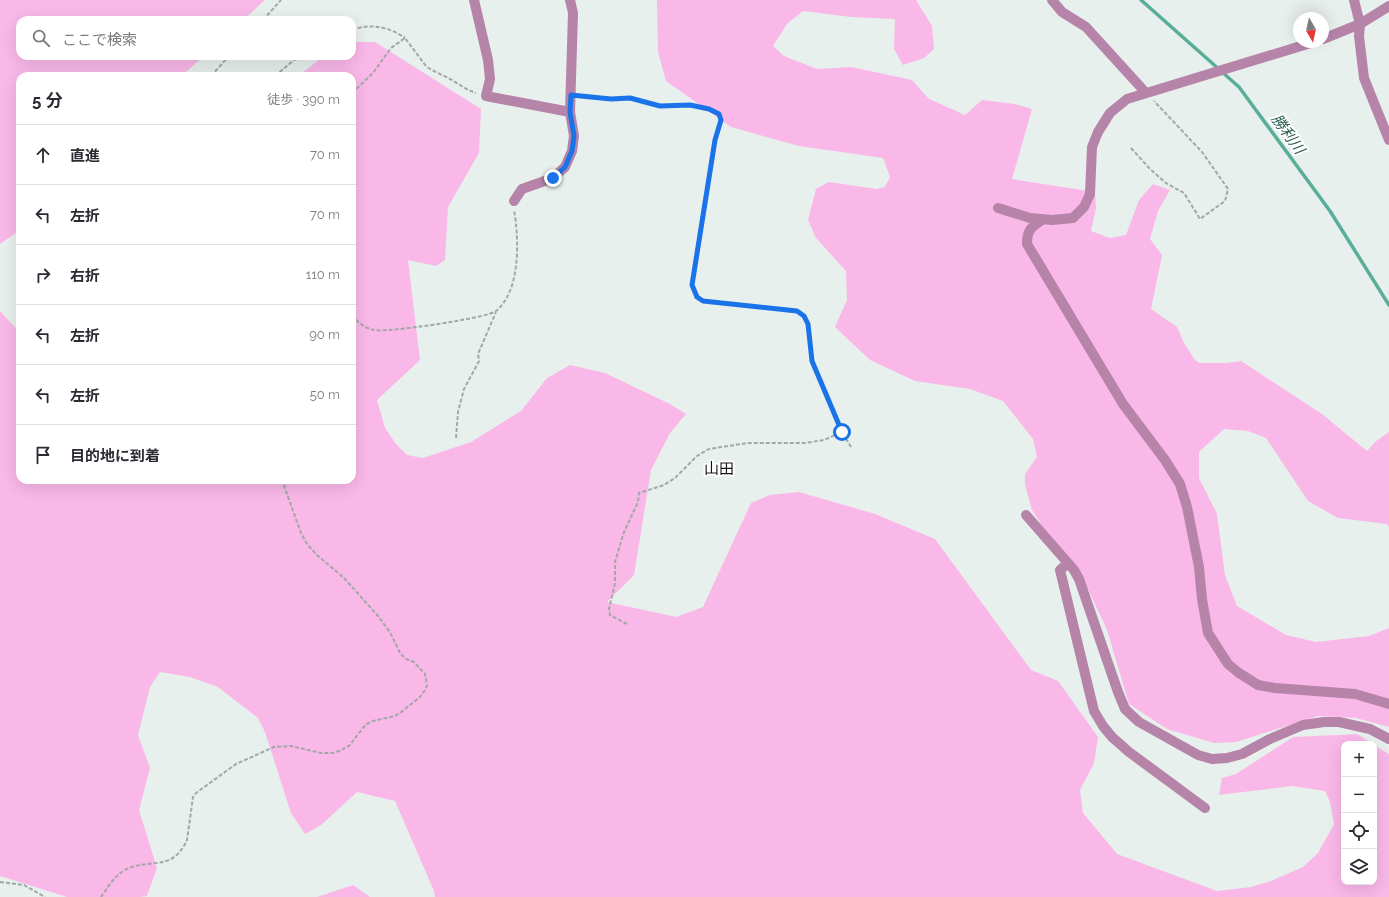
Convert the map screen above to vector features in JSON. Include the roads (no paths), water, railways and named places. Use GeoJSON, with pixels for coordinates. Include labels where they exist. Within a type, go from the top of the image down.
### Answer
{"type":"FeatureCollection","features":[{"type":"Feature","properties":{"kind":"street"},"geometry":{"type":"LineString","coordinates":[[474,0],[488,60],[490,79],[486,96],[570,112]]}},
{"type":"Feature","properties":{"kind":"street"},"geometry":{"type":"LineString","coordinates":[[514,201],[522,189],[553,178],[565,167],[572,151],[574,136],[570,112],[574,13],[570,0]]}},
{"type":"Feature","properties":{"kind":"street"},"geometry":{"type":"LineString","coordinates":[[1052,0],[1062,12],[1086,27],[1146,93]]}},
{"type":"Feature","properties":{"kind":"street"},"geometry":{"type":"LineString","coordinates":[[1354,0],[1360,24],[1359,36],[1364,78],[1389,140]]}},
{"type":"Feature","properties":{"kind":"street"},"geometry":{"type":"LineString","coordinates":[[1329,37],[1360,24],[1389,6]]}},
{"type":"Feature","properties":{"kind":"street"},"geometry":{"type":"LineString","coordinates":[[998,208],[1030,218],[1073,218],[1084,207],[1090,194],[1092,147],[1098,132],[1110,113],[1127,99],[1294,48]]}},
{"type":"Feature","properties":{"kind":"street"},"geometry":{"type":"LineString","coordinates":[[1043,219],[1029,229],[1027,244],[1123,404],[1165,460],[1180,484],[1199,567],[1202,599],[1208,633],[1228,664],[1258,685],[1275,688],[1355,694],[1389,704]]}},
{"type":"Feature","properties":{"kind":"street"},"geometry":{"type":"LineString","coordinates":[[1026,515],[1074,570],[1079,579],[1125,709],[1139,722],[1198,755],[1212,759],[1227,758],[1242,754],[1270,738],[1303,725],[1324,722],[1339,722],[1370,729],[1389,739]]}},
{"type":"Feature","properties":{"kind":"street"},"geometry":{"type":"LineString","coordinates":[[1068,563],[1060,570],[1094,711],[1112,737],[1129,752],[1205,808]]}},
{"type":"Feature","properties":{"kind":"waterway","name":"勝利川"},"geometry":{"type":"LineString","coordinates":[[1141,0],[1239,87],[1330,211],[1389,305]]}},
{"type":"Feature","properties":{"kind":"district","name":"山田"},"geometry":{"type":"Point","coordinates":[719,469]}}]}
